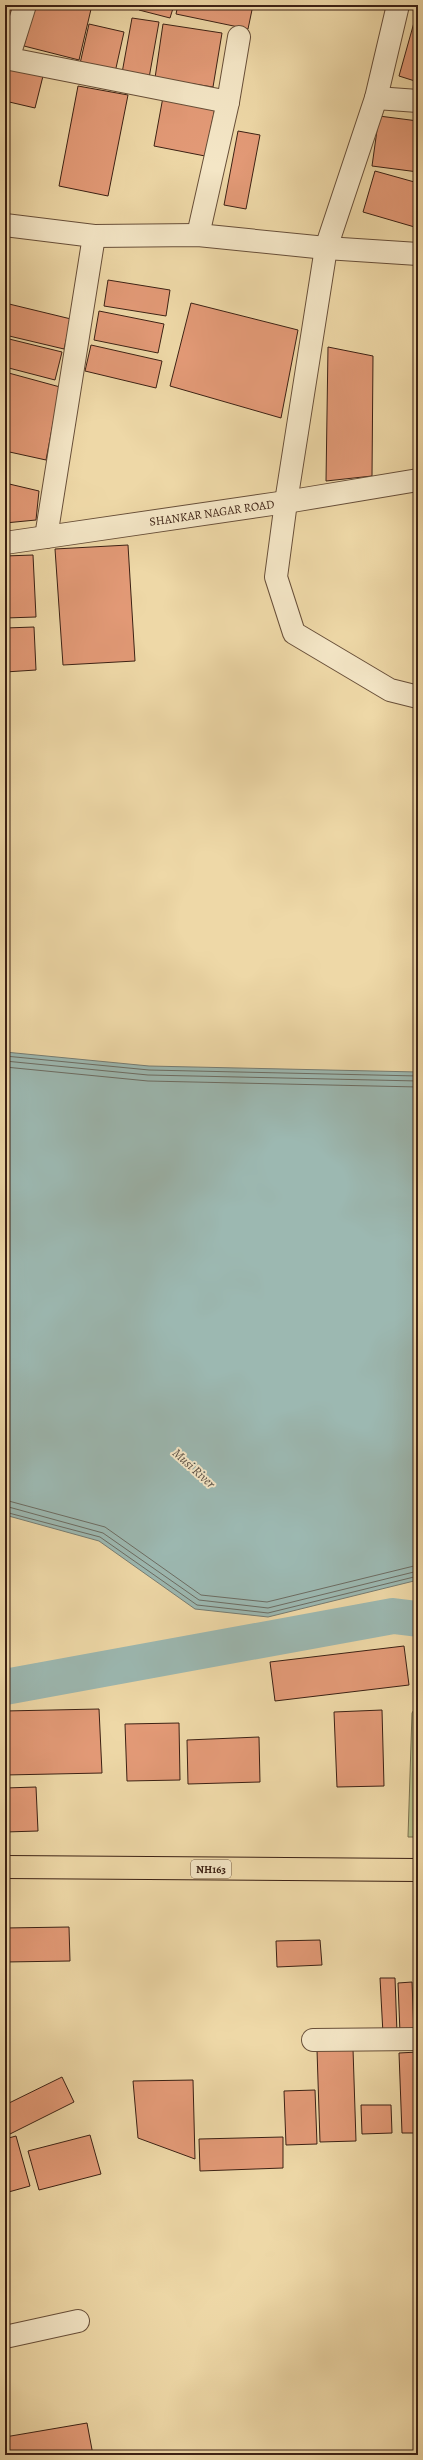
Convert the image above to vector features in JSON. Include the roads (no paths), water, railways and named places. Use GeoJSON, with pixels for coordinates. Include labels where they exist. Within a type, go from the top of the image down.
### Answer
{"type":"FeatureCollection","features":[{"type":"Feature","properties":{"kind":"highway","name":"NH163"},"geometry":{"type":"LineString","coordinates":[[5,1867],[418,1870]]}},
{"type":"Feature","properties":{"kind":"street"},"geometry":{"type":"LineString","coordinates":[[25,5],[6,58],[228,102]]}},
{"type":"Feature","properties":{"kind":"street"},"geometry":{"type":"LineString","coordinates":[[398,5],[376,98],[326,248],[286,502],[276,576],[294,633],[390,690],[418,697]]}},
{"type":"Feature","properties":{"kind":"street"},"geometry":{"type":"LineString","coordinates":[[198,235],[228,102],[239,37]]}},
{"type":"Feature","properties":{"kind":"street"},"geometry":{"type":"LineString","coordinates":[[376,98],[418,101]]}},
{"type":"Feature","properties":{"kind":"street"},"geometry":{"type":"LineString","coordinates":[[5,225],[94,236],[198,235],[326,248],[418,254]]}},
{"type":"Feature","properties":{"kind":"street"},"geometry":{"type":"LineString","coordinates":[[46,538],[94,236]]}},
{"type":"Feature","properties":{"kind":"street","name":"SHANKAR NAGAR ROAD"},"geometry":{"type":"LineString","coordinates":[[5,543],[286,502],[418,480]]}},
{"type":"Feature","properties":{"kind":"street"},"geometry":{"type":"LineString","coordinates":[[313,2040],[418,2039]]}},
{"type":"Feature","properties":{"kind":"street"},"geometry":{"type":"LineString","coordinates":[[5,2337],[78,2321]]}},
{"type":"Feature","properties":{"kind":"water","name":"Musi River"},"geometry":{"type":"Polygon","coordinates":[[[5,1052],[149,1066],[418,1072],[418,1580],[268,1617],[195,1609],[99,1541],[5,1515],[5,1052]]]}},
{"type":"Feature","properties":{"kind":"waterway"},"geometry":{"type":"LineString","coordinates":[[5,1687],[393,1616],[418,1619]]}}]}
